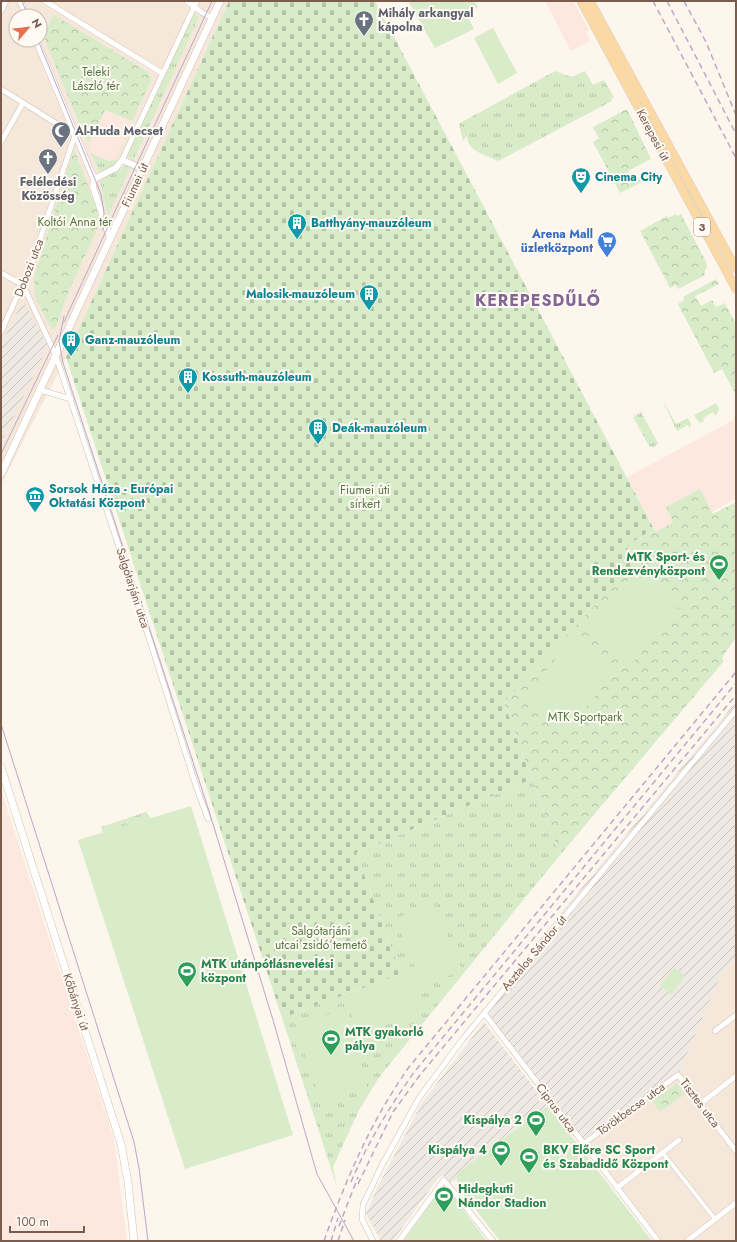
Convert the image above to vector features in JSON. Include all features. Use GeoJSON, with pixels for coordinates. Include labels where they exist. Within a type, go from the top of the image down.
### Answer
{"type":"FeatureCollection","features":[{"type":"Feature","properties":{"kind":"main road","name":"Fiumei út"},"geometry":{"type":"LineString","coordinates":[[1,474],[220,1]]}},
{"type":"Feature","properties":{"kind":"main road","name":"Kerepesi út"},"geometry":{"type":"LineString","coordinates":[[581,1],[736,289]]}},
{"type":"Feature","properties":{"kind":"main road","name":"Kerepesi út"},"geometry":{"type":"LineString","coordinates":[[590,1],[736,269]]}},
{"type":"Feature","properties":{"kind":"main road","name":"Kőbányai út"},"geometry":{"type":"LineString","coordinates":[[1,767],[121,1144],[127,1176],[134,1241]]}},
{"type":"Feature","properties":{"kind":"street"},"geometry":{"type":"LineString","coordinates":[[1,11],[6,1]]}},
{"type":"Feature","properties":{"kind":"street"},"geometry":{"type":"LineString","coordinates":[[45,1],[162,73]]}},
{"type":"Feature","properties":{"kind":"street"},"geometry":{"type":"LineString","coordinates":[[187,1],[194,8],[212,18]]}},
{"type":"Feature","properties":{"kind":"street"},"geometry":{"type":"LineString","coordinates":[[94,179],[116,168],[122,160],[190,12],[194,8],[197,1]]}},
{"type":"Feature","properties":{"kind":"street"},"geometry":{"type":"LineString","coordinates":[[39,48],[94,179],[93,187],[110,238]]}},
{"type":"Feature","properties":{"kind":"street"},"geometry":{"type":"LineString","coordinates":[[1,89],[76,135]]}},
{"type":"Feature","properties":{"kind":"street"},"geometry":{"type":"LineString","coordinates":[[1,142],[23,103]]}},
{"type":"Feature","properties":{"kind":"street","name":"Dobozi utca"},"geometry":{"type":"LineString","coordinates":[[1,332],[24,285],[76,135]]}},
{"type":"Feature","properties":{"kind":"street"},"geometry":{"type":"LineString","coordinates":[[122,160],[143,169]]}},
{"type":"Feature","properties":{"kind":"street"},"geometry":{"type":"LineString","coordinates":[[1,272],[24,285]]}},
{"type":"Feature","properties":{"kind":"street","name":"Salgótarjáni utca"},"geometry":{"type":"LineString","coordinates":[[24,285],[56,356],[71,399],[208,819]]}},
{"type":"Feature","properties":{"kind":"street"},"geometry":{"type":"LineString","coordinates":[[40,390],[71,399]]}},
{"type":"Feature","properties":{"kind":"street","name":"Asztalos Sándor út"},"geometry":{"type":"LineString","coordinates":[[374,1241],[362,1214],[363,1205],[382,1165],[419,1098],[484,1013],[736,710]]}},
{"type":"Feature","properties":{"kind":"street","name":"Ciprus utca"},"geometry":{"type":"LineString","coordinates":[[484,1013],[658,1241]]}},
{"type":"Feature","properties":{"kind":"street"},"geometry":{"type":"LineString","coordinates":[[715,1030],[736,1015]]}},
{"type":"Feature","properties":{"kind":"street","name":"Törökbecse utca"},"geometry":{"type":"LineString","coordinates":[[584,1144],[678,1075]]}},
{"type":"Feature","properties":{"kind":"street","name":"Tisztes utca"},"geometry":{"type":"LineString","coordinates":[[678,1075],[736,1151]]}},
{"type":"Feature","properties":{"kind":"street"},"geometry":{"type":"LineString","coordinates":[[700,1104],[736,1076]]}},
{"type":"Feature","properties":{"kind":"street"},"geometry":{"type":"LineString","coordinates":[[617,1188],[679,1140]]}},
{"type":"Feature","properties":{"kind":"street"},"geometry":{"type":"LineString","coordinates":[[663,1153],[715,1219]]}},
{"type":"Feature","properties":{"kind":"street"},"geometry":{"type":"LineString","coordinates":[[399,1241],[444,1180],[493,1241]]}},
{"type":"Feature","properties":{"kind":"street"},"geometry":{"type":"LineString","coordinates":[[687,1241],[736,1203]]}},
{"type":"Feature","properties":{"kind":"shaded area"},"geometry":{"type":"Polygon","coordinates":[[[1,1],[229,1],[66,357],[1,485],[1,1]]]}},
{"type":"Feature","properties":{"kind":"shaded area"},"geometry":{"type":"Polygon","coordinates":[[[545,1],[573,1],[589,30],[586,32],[590,41],[571,51],[545,1]]]}},
{"type":"Feature","properties":{"kind":"shaded area"},"geometry":{"type":"Polygon","coordinates":[[[105,110],[132,121],[114,159],[109,161],[91,153],[89,142],[105,110]]]}},
{"type":"Feature","properties":{"kind":"shaded area"},"geometry":{"type":"Polygon","coordinates":[[[23,301],[48,345],[1,443],[1,344],[23,301]]]}},
{"type":"Feature","properties":{"kind":"shaded area"},"geometry":{"type":"Polygon","coordinates":[[[736,414],[736,499],[712,512],[700,490],[666,508],[673,522],[656,532],[627,477],[734,420],[733,416],[736,414]]]}},
{"type":"Feature","properties":{"kind":"shaded area"},"geometry":{"type":"Polygon","coordinates":[[[736,702],[736,958],[720,977],[678,1075],[583,1144],[484,1013],[555,920],[736,702]]]}},
{"type":"Feature","properties":{"kind":"shaded area"},"geometry":{"type":"Polygon","coordinates":[[[1,790],[114,1139],[127,1241],[1,1241],[1,790]]]}},
{"type":"Feature","properties":{"kind":"shaded area"},"geometry":{"type":"Polygon","coordinates":[[[736,958],[736,1241],[658,1241],[583,1144],[678,1075],[720,977],[736,958]]]}},
{"type":"Feature","properties":{"kind":"shaded area"},"geometry":{"type":"Polygon","coordinates":[[[484,1022],[548,1106],[460,1171],[456,1176],[456,1181],[449,1183],[443,1175],[438,1178],[393,1241],[381,1241],[366,1214],[378,1186],[423,1101],[484,1022]]]}},
{"type":"Feature","properties":{"kind":"green space","name":"Fiumei úti sírkert"},"geometry":{"type":"Polygon","coordinates":[[[229,1],[375,1],[654,529],[626,546],[635,563],[504,703],[532,779],[356,853],[401,974],[282,1018],[66,357],[229,1]]]}},
{"type":"Feature","properties":{"kind":"green space"},"geometry":{"type":"Polygon","coordinates":[[[408,1],[475,1],[478,7],[467,15],[474,29],[435,48],[408,1]]]}},
{"type":"Feature","properties":{"kind":"green space"},"geometry":{"type":"Polygon","coordinates":[[[192,13],[199,17],[133,161],[127,156],[192,13]]]}},
{"type":"Feature","properties":{"kind":"green space","name":"Teleki László tér"},"geometry":{"type":"Polygon","coordinates":[[[54,15],[148,72],[151,80],[132,121],[105,110],[89,142],[85,138],[48,47],[48,26],[54,15]]]}},
{"type":"Feature","properties":{"kind":"green space"},"geometry":{"type":"Polygon","coordinates":[[[493,28],[517,73],[498,84],[474,38],[493,28]]]}},
{"type":"Feature","properties":{"kind":"green space"},"geometry":{"type":"Polygon","coordinates":[[[555,71],[571,77],[585,71],[593,85],[604,80],[614,97],[611,99],[612,101],[498,161],[483,155],[470,146],[467,136],[463,141],[459,124],[555,71]]]}},
{"type":"Feature","properties":{"kind":"green space"},"geometry":{"type":"Polygon","coordinates":[[[627,109],[651,159],[628,171],[633,181],[643,175],[644,176],[650,173],[651,175],[647,177],[648,179],[620,193],[593,142],[599,139],[593,127],[627,109]]]}},
{"type":"Feature","properties":{"kind":"green space","name":"Koltói Anna tér"},"geometry":{"type":"Polygon","coordinates":[[[74,149],[97,210],[99,225],[67,295],[56,327],[52,329],[35,297],[34,277],[74,149]]]}},
{"type":"Feature","properties":{"kind":"green space"},"geometry":{"type":"Polygon","coordinates":[[[91,153],[109,161],[117,160],[118,163],[99,172],[91,153]]]}},
{"type":"Feature","properties":{"kind":"green space"},"geometry":{"type":"Polygon","coordinates":[[[125,166],[131,166],[108,217],[100,181],[125,166]]]}},
{"type":"Feature","properties":{"kind":"green space"},"geometry":{"type":"Polygon","coordinates":[[[70,202],[83,207],[75,228],[63,224],[70,202]]]}},
{"type":"Feature","properties":{"kind":"green space"},"geometry":{"type":"Polygon","coordinates":[[[676,214],[677,216],[681,214],[707,264],[704,272],[705,275],[678,289],[676,285],[670,288],[640,231],[667,216],[668,218],[676,214]]]}},
{"type":"Feature","properties":{"kind":"green space"},"geometry":{"type":"Polygon","coordinates":[[[716,279],[719,284],[695,296],[701,306],[712,300],[716,307],[725,303],[736,324],[736,395],[722,369],[714,373],[678,304],[684,300],[683,297],[716,279]]]}},
{"type":"Feature","properties":{"kind":"green space"},"geometry":{"type":"Polygon","coordinates":[[[716,403],[719,409],[717,414],[715,415],[713,412],[703,418],[704,421],[700,423],[694,415],[716,403]]]}},
{"type":"Feature","properties":{"kind":"green space"},"geometry":{"type":"Polygon","coordinates":[[[664,404],[676,424],[688,418],[691,424],[690,429],[688,425],[677,431],[664,404]]]}},
{"type":"Feature","properties":{"kind":"green space"},"geometry":{"type":"Polygon","coordinates":[[[641,412],[658,443],[654,447],[649,446],[633,417],[641,412]]]}},
{"type":"Feature","properties":{"kind":"green space","name":"MTK Sportpark"},"geometry":{"type":"Polygon","coordinates":[[[700,489],[713,514],[736,502],[736,637],[722,658],[724,661],[560,855],[504,703],[634,563],[626,546],[654,529],[656,532],[673,522],[666,507],[700,489]]]}},
{"type":"Feature","properties":{"kind":"green space"},"geometry":{"type":"Polygon","coordinates":[[[639,567],[681,603],[628,668],[585,632],[639,567]]]}},
{"type":"Feature","properties":{"kind":"green space"},"geometry":{"type":"Polygon","coordinates":[[[576,635],[616,669],[564,735],[522,700],[576,635]]]}},
{"type":"Feature","properties":{"kind":"green space"},"geometry":{"type":"Polygon","coordinates":[[[532,779],[560,855],[380,1076],[359,1110],[333,1167],[337,1187],[282,1018],[401,974],[356,853],[532,779]]]}},
{"type":"Feature","properties":{"kind":"green space","name":"MTK utánpótlásnevelési központ"},"geometry":{"type":"Polygon","coordinates":[[[191,806],[293,1135],[185,1169],[78,840],[191,806]]]}},
{"type":"Feature","properties":{"kind":"green space"},"geometry":{"type":"Polygon","coordinates":[[[146,812],[151,818],[103,833],[101,827],[146,812]]]}},
{"type":"Feature","properties":{"kind":"green space"},"geometry":{"type":"Polygon","coordinates":[[[433,902],[462,970],[423,987],[395,919],[433,902]]]}},
{"type":"Feature","properties":{"kind":"green space"},"geometry":{"type":"Polygon","coordinates":[[[674,968],[685,976],[671,995],[660,986],[674,968]]]}},
{"type":"Feature","properties":{"kind":"green space"},"geometry":{"type":"Polygon","coordinates":[[[411,970],[426,1009],[360,1036],[344,997],[411,970]]]}},
{"type":"Feature","properties":{"kind":"green space","name":"MTK gyakorló pálya"},"geometry":{"type":"Polygon","coordinates":[[[341,1010],[367,1087],[321,1103],[295,1025],[341,1010]]]}},
{"type":"Feature","properties":{"kind":"green space"},"geometry":{"type":"Polygon","coordinates":[[[677,1083],[685,1094],[660,1112],[652,1101],[677,1083]]]}},
{"type":"Feature","properties":{"kind":"green space","name":"BKV Előre SC Sport és Szabadidő Központ"},"geometry":{"type":"Polygon","coordinates":[[[548,1106],[652,1241],[500,1241],[458,1187],[456,1176],[460,1171],[548,1106]]]}},
{"type":"Feature","properties":{"kind":"green space","name":"Hidegkuti Nándor Stadion"},"geometry":{"type":"Polygon","coordinates":[[[444,1185],[487,1241],[403,1241],[444,1185]]]}},
{"type":"Feature","properties":{"kind":"tram line"},"geometry":{"type":"LineString","coordinates":[[22,1],[25,8]]}},
{"type":"Feature","properties":{"kind":"tram line"},"geometry":{"type":"LineString","coordinates":[[64,322],[212,1]]}},
{"type":"Feature","properties":{"kind":"tram line"},"geometry":{"type":"LineString","coordinates":[[41,48],[101,194],[104,213],[103,230]]}},
{"type":"Feature","properties":{"kind":"tram line"},"geometry":{"type":"LineString","coordinates":[[64,316],[59,341],[63,363],[209,811],[273,1020],[317,1174],[354,1241]]}},
{"type":"Feature","properties":{"kind":"tram line"},"geometry":{"type":"LineString","coordinates":[[1,454],[58,335]]}},
{"type":"Feature","properties":{"kind":"tram line"},"geometry":{"type":"LineString","coordinates":[[1,724],[134,1142],[139,1168],[148,1241]]}},
{"type":"Feature","properties":{"kind":"railway"},"geometry":{"type":"LineString","coordinates":[[653,1],[736,158]]}},
{"type":"Feature","properties":{"kind":"railway"},"geometry":{"type":"LineString","coordinates":[[667,1],[736,134]]}},
{"type":"Feature","properties":{"kind":"railway"},"geometry":{"type":"LineString","coordinates":[[684,1],[706,42],[736,115]]}},
{"type":"Feature","properties":{"kind":"railway"},"geometry":{"type":"LineString","coordinates":[[324,1241],[341,1195],[360,1151],[395,1087],[409,1067],[736,672]]}},
{"type":"Feature","properties":{"kind":"railway"},"geometry":{"type":"LineString","coordinates":[[351,1182],[380,1125],[415,1071],[736,683]]}},
{"type":"Feature","properties":{"kind":"railway"},"geometry":{"type":"LineString","coordinates":[[358,1184],[393,1112],[420,1075],[736,695]]}},
{"type":"Feature","properties":{"kind":"railway"},"geometry":{"type":"LineString","coordinates":[[339,1226],[358,1177]]}},
{"type":"Feature","properties":{"kind":"railway"},"geometry":{"type":"LineString","coordinates":[[331,1241],[338,1218]]}},
{"type":"Feature","properties":{"kind":"railway"},"geometry":{"type":"LineString","coordinates":[[338,1241],[345,1220]]}},
{"type":"Feature","properties":{"kind":"place","name":"Mihály arkangyal kápolna"},"geometry":{"type":"Point","coordinates":[364,37]}},
{"type":"Feature","properties":{"kind":"place","name":"Al-Huda Mecset"},"geometry":{"type":"Point","coordinates":[61,148]}},
{"type":"Feature","properties":{"kind":"place","name":"Feléledési Közösség"},"geometry":{"type":"Point","coordinates":[48,175]}},
{"type":"Feature","properties":{"kind":"place","name":"Cinema City"},"geometry":{"type":"Point","coordinates":[581,194]}},
{"type":"Feature","properties":{"kind":"place","name":"Batthyány-mauzóleum"},"geometry":{"type":"Point","coordinates":[297,240]}},
{"type":"Feature","properties":{"kind":"place","name":"Arena Mall üzletközpont"},"geometry":{"type":"Point","coordinates":[607,258]}},
{"type":"Feature","properties":{"kind":"place","name":"Malosik-mauzóleum"},"geometry":{"type":"Point","coordinates":[369,311]}},
{"type":"Feature","properties":{"kind":"place","name":"Ganz-mauzóleum"},"geometry":{"type":"Point","coordinates":[71,357]}},
{"type":"Feature","properties":{"kind":"place","name":"Kossuth-mauzóleum"},"geometry":{"type":"Point","coordinates":[188,394]}},
{"type":"Feature","properties":{"kind":"place","name":"Deák-mauzóleum"},"geometry":{"type":"Point","coordinates":[318,445]}},
{"type":"Feature","properties":{"kind":"place","name":"Sorsok Háza - Európai Oktatási Központ"},"geometry":{"type":"Point","coordinates":[35,513]}},
{"type":"Feature","properties":{"kind":"place","name":"MTK Sport- és Rendezvényközpont"},"geometry":{"type":"Point","coordinates":[719,581]}},
{"type":"Feature","properties":{"kind":"place","name":"MTK utánpótlásnevelési központ"},"geometry":{"type":"Point","coordinates":[187,988]}},
{"type":"Feature","properties":{"kind":"place","name":"MTK gyakorló pálya"},"geometry":{"type":"Point","coordinates":[331,1056]}},
{"type":"Feature","properties":{"kind":"place","name":"Kispálya 2"},"geometry":{"type":"Point","coordinates":[536,1137]}},
{"type":"Feature","properties":{"kind":"place","name":"Kispálya 4"},"geometry":{"type":"Point","coordinates":[501,1167]}},
{"type":"Feature","properties":{"kind":"place","name":"BKV Előre SC Sport és Szabadidő Központ"},"geometry":{"type":"Point","coordinates":[529,1174]}},
{"type":"Feature","properties":{"kind":"place","name":"Hidegkuti Nándor Stadion"},"geometry":{"type":"Point","coordinates":[444,1213]}},
{"type":"Feature","properties":{"kind":"district","name":"KEREPESDŰLŐ"},"geometry":{"type":"Point","coordinates":[538,300]}},
{"type":"Feature","properties":{"kind":"park label","name":"Salgótarjáni utcai zsidó temető"},"geometry":{"type":"Point","coordinates":[321,938]}}]}
